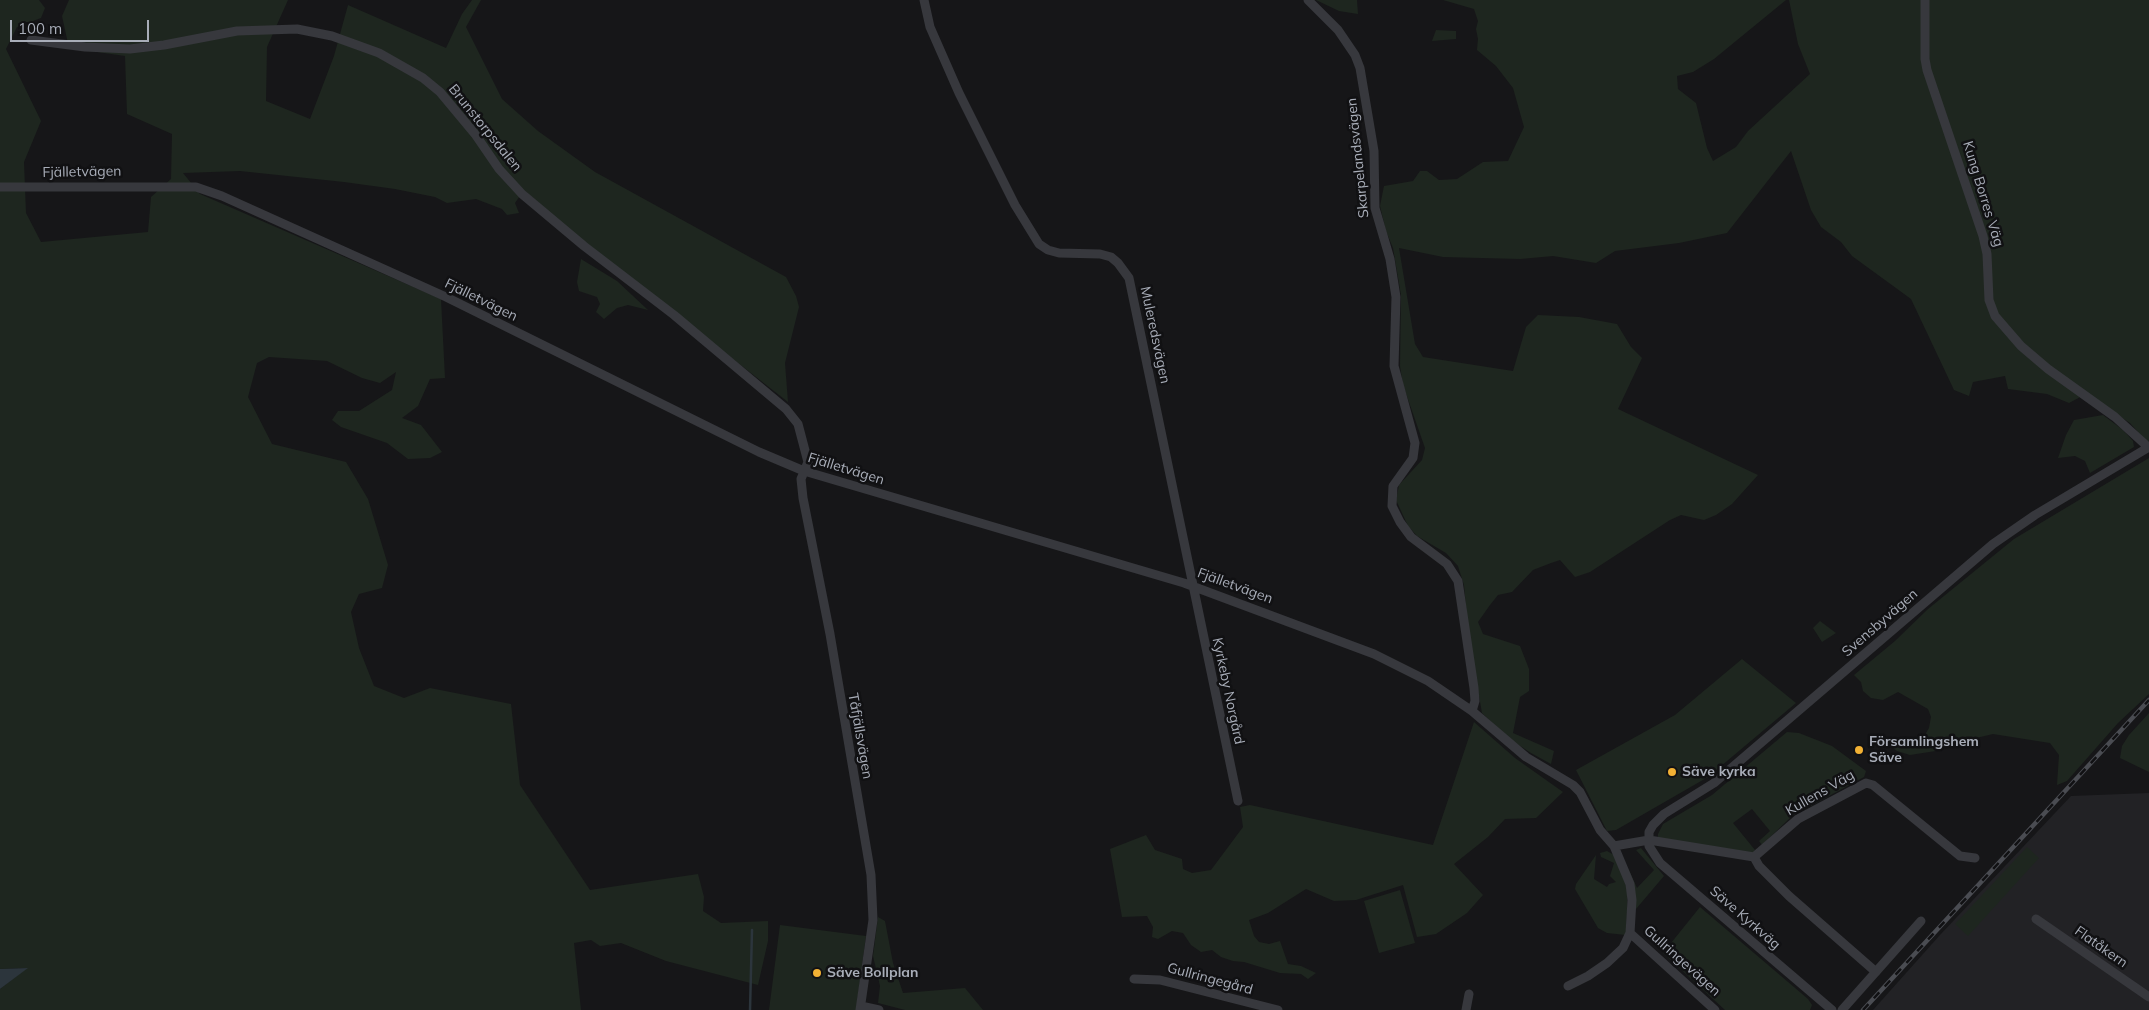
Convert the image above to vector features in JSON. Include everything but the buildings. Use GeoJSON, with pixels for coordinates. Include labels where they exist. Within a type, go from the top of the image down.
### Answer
{"type":"FeatureCollection","features":[{"type":"Feature","properties":{"kind":"street","name":"Muleredsvägen"},"geometry":{"type":"LineString","coordinates":[[924,0],[930,27],[959,93],[1015,205],[1039,244],[1048,250],[1059,253],[1095,253],[1111,257],[1118,262],[1129,278],[1193,586]]}},
{"type":"Feature","properties":{"kind":"street","name":"Skarpelandsvägen"},"geometry":{"type":"LineString","coordinates":[[1308,0],[1338,30],[1358,61],[1362,76],[1375,164],[1375,208],[1390,259],[1396,297],[1394,366],[1415,443],[1413,458],[1393,486],[1392,501],[1395,512],[1408,534],[1447,564],[1458,581],[1474,695],[1472,711]]}},
{"type":"Feature","properties":{"kind":"street","name":"Kung Borres Väg"},"geometry":{"type":"LineString","coordinates":[[1925,0],[1925,59],[1927,70],[1988,254],[1989,300],[1995,316],[2021,346],[2115,417],[2149,447]]}},
{"type":"Feature","properties":{"kind":"street","name":"Brunstorpsdalen"},"geometry":{"type":"LineString","coordinates":[[31,40],[85,47],[130,49],[164,45],[237,31],[297,29],[342,40],[379,53],[406,67],[440,92],[522,194],[674,315],[786,408],[798,424],[804,442],[808,462],[804,471]]}},
{"type":"Feature","properties":{"kind":"street","name":"Fjälletvägen"},"geometry":{"type":"LineString","coordinates":[[0,187],[196,187],[222,196],[446,297],[759,452],[804,471],[1193,586],[1395,663],[1428,681],[1472,711],[1526,757],[1573,785],[1580,792],[1600,830],[1614,846],[1630,884],[1632,900],[1630,932]]}},
{"type":"Feature","properties":{"kind":"street","name":"Svensbyvägen"},"geometry":{"type":"LineString","coordinates":[[1648,840],[1656,820],[1714,783],[1993,544],[2035,515],[2149,447]]}},
{"type":"Feature","properties":{"kind":"street","name":"Tåfjällsvägen"},"geometry":{"type":"LineString","coordinates":[[804,471],[801,479],[802,498],[830,634],[872,887],[873,920],[861,1008],[879,1010]]}},
{"type":"Feature","properties":{"kind":"street","name":"Kyrkeby Norgård"},"geometry":{"type":"LineString","coordinates":[[1193,586],[1238,801]]}},
{"type":"Feature","properties":{"kind":"street","name":"Kullens Väg"},"geometry":{"type":"LineString","coordinates":[[1754,857],[1798,819],[1866,783],[1879,790],[1960,856],[1975,858]]}},
{"type":"Feature","properties":{"kind":"street"},"geometry":{"type":"LineString","coordinates":[[1614,846],[1648,840],[1754,857],[1759,866],[1789,896],[1876,972]]}},
{"type":"Feature","properties":{"kind":"street","name":"Säve Kyrkväg"},"geometry":{"type":"LineString","coordinates":[[1648,840],[1651,852],[1660,863],[1825,1008]]}},
{"type":"Feature","properties":{"kind":"street","name":"Flatåkern"},"geometry":{"type":"LineString","coordinates":[[2036,919],[2149,997]]}},
{"type":"Feature","properties":{"kind":"street"},"geometry":{"type":"LineString","coordinates":[[1842,1010],[1921,921]]}},
{"type":"Feature","properties":{"kind":"street"},"geometry":{"type":"LineString","coordinates":[[1568,986],[1588,976],[1607,963],[1623,948],[1630,932]]}},
{"type":"Feature","properties":{"kind":"street","name":"Gullringevägen"},"geometry":{"type":"LineString","coordinates":[[1630,932],[1716,1010]]}},
{"type":"Feature","properties":{"kind":"street","name":"Gullringegård"},"geometry":{"type":"LineString","coordinates":[[1134,979],[1160,980],[1278,1010]]}},
{"type":"Feature","properties":{"kind":"street"},"geometry":{"type":"LineString","coordinates":[[1466,1010],[1469,994]]}},
{"type":"Feature","properties":{"kind":"shaded area"},"geometry":{"type":"Polygon","coordinates":[[[0,0],[39,0],[45,8],[41,18],[17,27],[6,49],[41,121],[24,162],[26,213],[41,242],[148,232],[151,197],[171,179],[172,134],[127,114],[125,56],[69,48],[62,16],[69,0],[288,0],[267,47],[266,101],[310,119],[334,56],[348,5],[446,48],[462,14],[472,0],[481,0],[466,27],[502,99],[538,131],[595,172],[786,277],[796,296],[799,307],[785,363],[788,402],[582,241],[524,190],[515,203],[519,213],[507,215],[502,209],[476,199],[447,203],[435,197],[395,189],[240,171],[183,173],[200,194],[441,299],[445,378],[430,379],[418,406],[402,418],[421,425],[442,452],[430,458],[408,459],[387,443],[341,427],[332,420],[338,411],[359,411],[392,390],[396,372],[380,383],[362,378],[327,361],[269,357],[257,363],[248,397],[272,444],[346,462],[368,499],[388,565],[382,588],[359,594],[351,612],[359,648],[374,686],[404,698],[430,688],[511,704],[520,785],[590,890],[698,874],[704,897],[703,911],[721,923],[768,921],[768,941],[758,985],[666,961],[621,943],[600,946],[591,940],[574,943],[581,1010],[0,1010],[0,989],[27,968],[0,969],[0,0]]]}},
{"type":"Feature","properties":{"kind":"shaded area"},"geometry":{"type":"Polygon","coordinates":[[[1316,0],[1357,0],[1358,14],[1339,11],[1316,0]]]}},
{"type":"Feature","properties":{"kind":"shaded area"},"geometry":{"type":"Polygon","coordinates":[[[1443,0],[1786,0],[1714,59],[1693,72],[1677,76],[1678,89],[1696,103],[1707,148],[1713,161],[1736,147],[1748,131],[1810,74],[1798,44],[1789,0],[2149,0],[2149,441],[2147,442],[2130,423],[2086,394],[2069,403],[2047,394],[2008,389],[2005,376],[1973,382],[1969,396],[1954,390],[1911,299],[1852,256],[1841,242],[1821,227],[1811,210],[1791,151],[1727,233],[1679,243],[1615,251],[1596,263],[1553,256],[1520,259],[1443,257],[1399,248],[1415,344],[1423,357],[1513,371],[1526,327],[1538,315],[1579,317],[1617,324],[1631,347],[1642,358],[1618,409],[1758,475],[1732,504],[1716,515],[1704,520],[1681,515],[1670,520],[1590,572],[1575,577],[1560,560],[1533,570],[1512,592],[1498,595],[1478,622],[1483,634],[1520,646],[1529,669],[1529,691],[1520,697],[1513,733],[1554,751],[1551,764],[1531,753],[1508,738],[1482,713],[1469,639],[1464,585],[1458,566],[1446,553],[1417,536],[1408,526],[1396,500],[1399,485],[1422,460],[1425,448],[1403,385],[1400,366],[1401,295],[1393,248],[1386,231],[1380,206],[1384,186],[1413,181],[1420,171],[1427,171],[1439,180],[1457,179],[1483,162],[1508,161],[1524,127],[1513,88],[1496,66],[1477,50],[1478,39],[1476,29],[1478,21],[1474,9],[1443,0]]]}},
{"type":"Feature","properties":{"kind":"shaded area"},"geometry":{"type":"Polygon","coordinates":[[[1436,30],[1456,31],[1456,39],[1432,41],[1436,30]]]}},
{"type":"Feature","properties":{"kind":"shaded area"},"geometry":{"type":"Polygon","coordinates":[[[581,259],[617,281],[648,310],[628,305],[617,308],[604,319],[596,312],[600,304],[597,297],[579,291],[577,282],[581,259]]]}},
{"type":"Feature","properties":{"kind":"shaded area"},"geometry":{"type":"Polygon","coordinates":[[[2103,415],[2123,430],[2133,441],[2134,447],[2090,473],[2085,461],[2075,456],[2058,458],[2066,435],[2074,420],[2103,415]]]}},
{"type":"Feature","properties":{"kind":"shaded area"},"geometry":{"type":"Polygon","coordinates":[[[2149,458],[2149,694],[2118,723],[2067,781],[2057,785],[2059,755],[2050,743],[1993,734],[1947,745],[1942,750],[1910,755],[1897,751],[1886,743],[1894,740],[1920,743],[1929,728],[1931,717],[1928,709],[1898,692],[1883,700],[1871,698],[1863,691],[1861,682],[1854,675],[1895,641],[1928,609],[2014,539],[2149,458]]]}},
{"type":"Feature","properties":{"kind":"shaded area"},"geometry":{"type":"Polygon","coordinates":[[[1820,621],[1836,633],[1822,642],[1813,628],[1820,621]]]}},
{"type":"Feature","properties":{"kind":"shaded area"},"geometry":{"type":"Polygon","coordinates":[[[1742,659],[1796,703],[1708,777],[1616,830],[1607,831],[1576,770],[1675,715],[1742,659]]]}},
{"type":"Feature","properties":{"kind":"shaded area"},"geometry":{"type":"Polygon","coordinates":[[[2149,713],[2149,772],[2120,758],[2122,746],[2129,735],[2149,713]]]}},
{"type":"Feature","properties":{"kind":"shaded area"},"geometry":{"type":"Polygon","coordinates":[[[1474,722],[1515,758],[1563,792],[1536,818],[1505,819],[1488,837],[1454,864],[1483,895],[1467,913],[1436,934],[1417,937],[1403,885],[1356,900],[1334,901],[1306,889],[1268,913],[1249,920],[1254,936],[1259,942],[1269,944],[1280,941],[1288,964],[1301,966],[1316,973],[1308,979],[1301,974],[1280,973],[1244,962],[1233,961],[1221,957],[1212,950],[1201,952],[1191,945],[1183,933],[1172,931],[1158,939],[1152,937],[1153,927],[1147,916],[1122,917],[1110,849],[1146,835],[1155,850],[1182,859],[1183,869],[1192,873],[1211,870],[1243,827],[1240,807],[1250,805],[1433,845],[1474,722]]]}},
{"type":"Feature","properties":{"kind":"shaded area"},"geometry":{"type":"Polygon","coordinates":[[[1787,732],[1799,733],[1832,746],[1866,771],[1864,777],[1792,816],[1762,845],[1759,841],[1770,831],[1752,809],[1733,823],[1755,850],[1752,854],[1658,838],[1663,824],[1712,795],[1787,732]]]}},
{"type":"Feature","properties":{"kind":"shaded area"},"geometry":{"type":"Polygon","coordinates":[[[2149,793],[2149,1010],[1873,1010],[1940,935],[2071,796],[2149,793]]]}},
{"type":"Feature","properties":{"kind":"shaded area"},"geometry":{"type":"Polygon","coordinates":[[[2027,847],[2039,858],[1968,936],[1955,924],[2027,847]]]}},
{"type":"Feature","properties":{"kind":"shaded area"},"geometry":{"type":"Polygon","coordinates":[[[1641,848],[1664,876],[1636,909],[1629,870],[1637,888],[1654,870],[1636,850],[1641,848]]]}},
{"type":"Feature","properties":{"kind":"shaded area"},"geometry":{"type":"Polygon","coordinates":[[[1607,851],[1614,855],[1628,888],[1626,935],[1607,933],[1598,928],[1575,889],[1576,884],[1596,855],[1594,879],[1607,887],[1609,884],[1616,882],[1610,876],[1614,863],[1601,857],[1600,853],[1607,851]]]}},
{"type":"Feature","properties":{"kind":"shaded area"},"geometry":{"type":"Polygon","coordinates":[[[1400,890],[1415,943],[1379,953],[1364,901],[1400,890]]]}},
{"type":"Feature","properties":{"kind":"shaded area"},"geometry":{"type":"Polygon","coordinates":[[[1700,907],[1808,999],[1812,1005],[1810,1010],[1725,1010],[1663,953],[1700,907]]]}},
{"type":"Feature","properties":{"kind":"shaded area"},"geometry":{"type":"Polygon","coordinates":[[[878,917],[885,921],[893,963],[903,993],[965,988],[983,1010],[905,1010],[878,1003],[880,986],[873,956],[878,917]]]}},
{"type":"Feature","properties":{"kind":"shaded area","name":"Säve Bollplan"},"geometry":{"type":"Polygon","coordinates":[[[780,925],[866,936],[856,1010],[769,1010],[780,925]]]}},
{"type":"Feature","properties":{"kind":"shaded area"},"geometry":{"type":"Polygon","coordinates":[[[28,968],[0,989],[0,969],[28,968]]]}},
{"type":"Feature","properties":{"kind":"waterway"},"geometry":{"type":"LineString","coordinates":[[750,1010],[752,930]]}},
{"type":"Feature","properties":{"kind":"railway"},"geometry":{"type":"LineString","coordinates":[[1863,1010],[2149,700]]}},
{"type":"Feature","properties":{"kind":"place","name":"Församlingshem Säve"},"geometry":{"type":"Point","coordinates":[1859,750]}},
{"type":"Feature","properties":{"kind":"place","name":"Säve kyrka"},"geometry":{"type":"Point","coordinates":[1672,772]}},
{"type":"Feature","properties":{"kind":"place","name":"Säve Bollplan"},"geometry":{"type":"Point","coordinates":[817,973]}}]}
